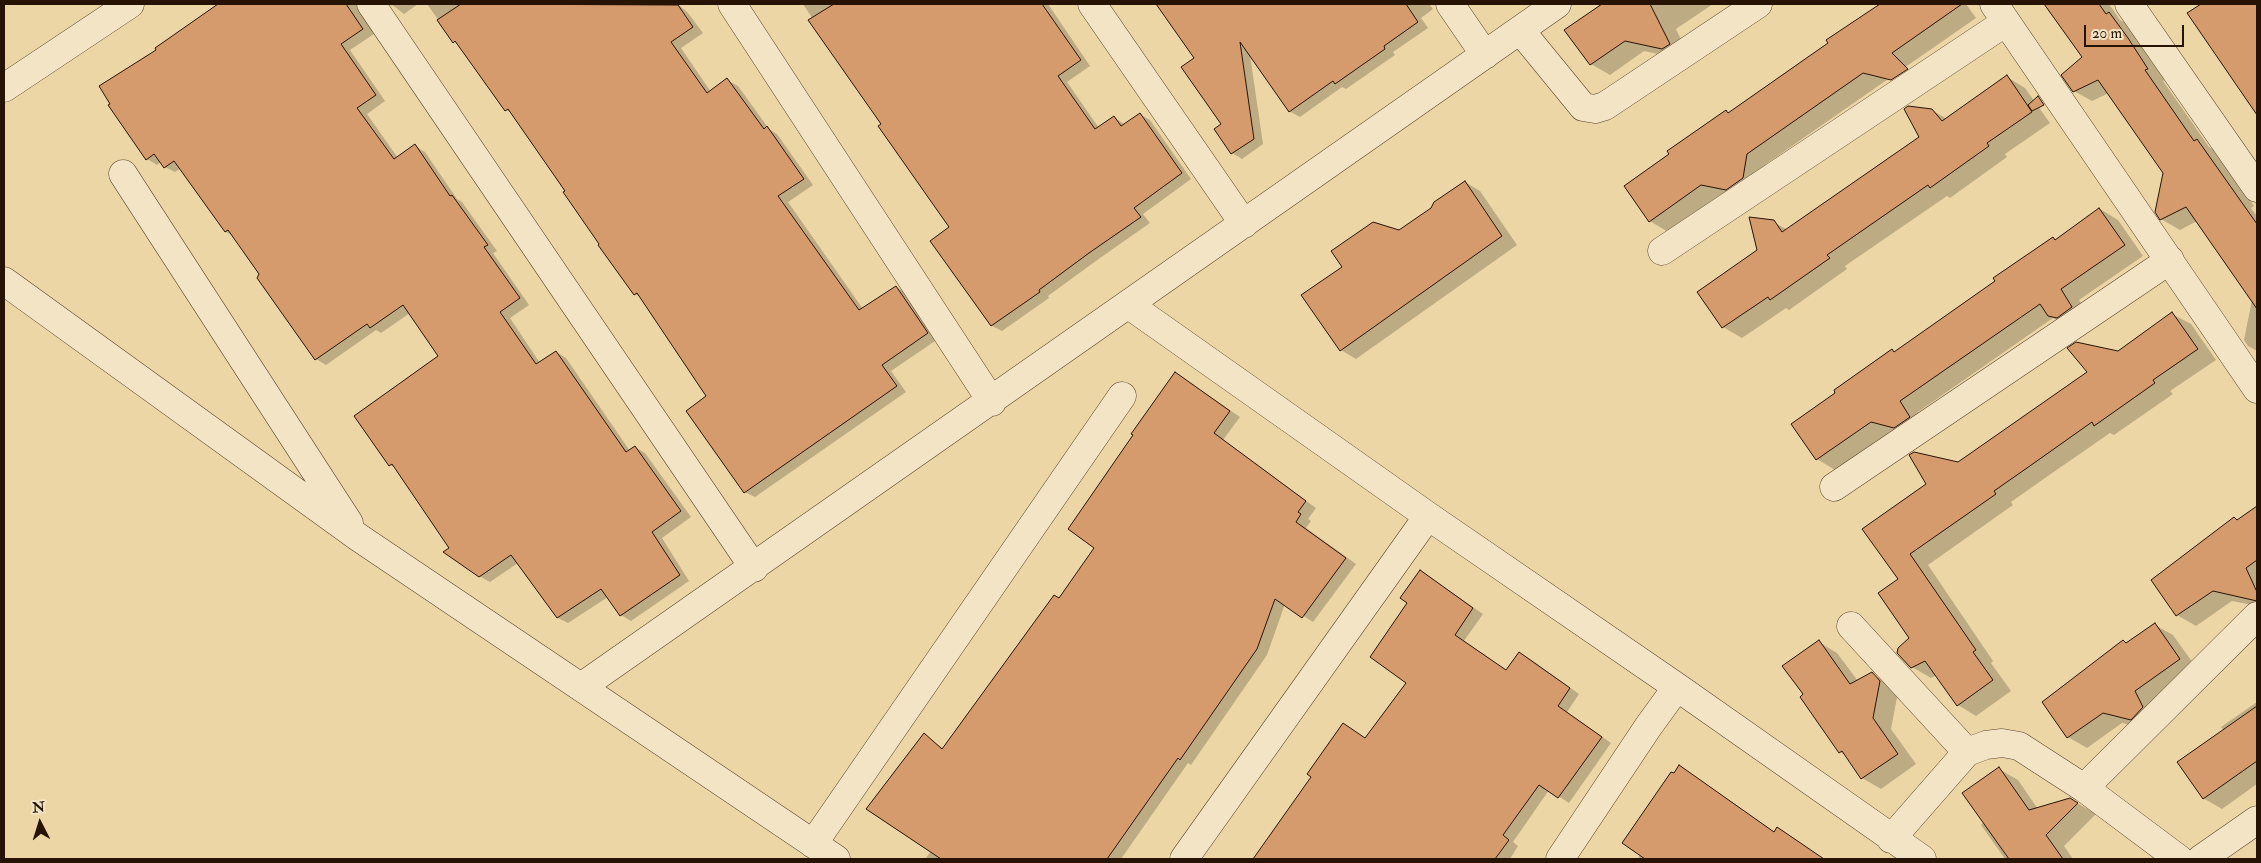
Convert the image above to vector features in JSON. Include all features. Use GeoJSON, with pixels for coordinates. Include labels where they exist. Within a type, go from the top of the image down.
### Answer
{"type":"FeatureCollection","features":[{"type":"Feature","properties":{"kind":"street"},"geometry":{"type":"LineString","coordinates":[[4,88],[130,4]]}},
{"type":"Feature","properties":{"kind":"street"},"geometry":{"type":"LineString","coordinates":[[371,4],[754,568]]}},
{"type":"Feature","properties":{"kind":"street"},"geometry":{"type":"LineString","coordinates":[[732,4],[992,402]]}},
{"type":"Feature","properties":{"kind":"street"},"geometry":{"type":"LineString","coordinates":[[1092,4],[1244,224]]}},
{"type":"Feature","properties":{"kind":"street"},"geometry":{"type":"LineString","coordinates":[[1450,4],[1486,55]]}},
{"type":"Feature","properties":{"kind":"street"},"geometry":{"type":"LineString","coordinates":[[582,687],[992,402],[1557,4]]}},
{"type":"Feature","properties":{"kind":"street"},"geometry":{"type":"LineString","coordinates":[[1520,30],[1583,107],[1595,109],[1604,106],[1758,4]]}},
{"type":"Feature","properties":{"kind":"street"},"geometry":{"type":"LineString","coordinates":[[2129,4],[2257,188]]}},
{"type":"Feature","properties":{"kind":"street"},"geometry":{"type":"LineString","coordinates":[[1662,251],[2000,13],[2257,389]]}},
{"type":"Feature","properties":{"kind":"street"},"geometry":{"type":"LineString","coordinates":[[123,174],[358,537]]}},
{"type":"Feature","properties":{"kind":"street"},"geometry":{"type":"LineString","coordinates":[[1834,487],[2170,260]]}},
{"type":"Feature","properties":{"kind":"street"},"geometry":{"type":"LineString","coordinates":[[4,281],[358,537],[836,859]]}},
{"type":"Feature","properties":{"kind":"street"},"geometry":{"type":"LineString","coordinates":[[1129,305],[1428,516],[1677,687],[1922,859]]}},
{"type":"Feature","properties":{"kind":"street"},"geometry":{"type":"LineString","coordinates":[[812,844],[1122,396]]}},
{"type":"Feature","properties":{"kind":"street"},"geometry":{"type":"LineString","coordinates":[[1184,859],[1428,516]]}},
{"type":"Feature","properties":{"kind":"street"},"geometry":{"type":"LineString","coordinates":[[2084,788],[2257,616]]}},
{"type":"Feature","properties":{"kind":"street"},"geometry":{"type":"LineString","coordinates":[[1851,626],[1967,752]]}},
{"type":"Feature","properties":{"kind":"street"},"geometry":{"type":"LineString","coordinates":[[1560,859],[1677,687]]}},
{"type":"Feature","properties":{"kind":"street"},"geometry":{"type":"LineString","coordinates":[[1891,839],[1967,752],[1986,745],[2002,743],[2019,746],[2084,788],[2179,859]]}},
{"type":"Feature","properties":{"kind":"street"},"geometry":{"type":"LineString","coordinates":[[2202,859],[2257,820]]}},
{"type":"Feature","properties":{"kind":"building"},"geometry":{"type":"Polygon","coordinates":[[[218,4],[346,4],[363,29],[341,44],[376,95],[357,108],[394,159],[415,144],[450,196],[452,195],[488,245],[484,247],[520,298],[500,312],[536,364],[556,351],[626,452],[635,446],[681,511],[652,532],[680,575],[620,616],[601,589],[557,618],[511,555],[479,577],[443,552],[449,548],[392,464],[389,466],[354,416],[438,356],[403,305],[370,328],[367,324],[315,360],[257,278],[259,274],[228,230],[225,232],[174,161],[164,168],[154,154],[146,160],[108,105],[110,104],[99,86],[156,50],[155,48],[218,4]]]}},
{"type":"Feature","properties":{"kind":"building"},"geometry":{"type":"Polygon","coordinates":[[[461,4],[678,5],[693,27],[671,42],[707,93],[727,78],[764,129],[767,126],[804,179],[778,196],[859,310],[896,286],[928,333],[882,365],[897,386],[744,493],[686,411],[706,396],[637,293],[634,295],[598,245],[563,192],[565,191],[508,109],[505,111],[455,41],[453,43],[437,20],[461,4]]]}},
{"type":"Feature","properties":{"kind":"building"},"geometry":{"type":"Polygon","coordinates":[[[834,4],[1042,4],[1081,60],[1058,76],[1095,129],[1114,116],[1121,126],[1140,113],[1182,173],[1134,208],[1141,217],[991,326],[930,241],[949,227],[878,126],[881,124],[808,20],[834,4]]]}},
{"type":"Feature","properties":{"kind":"building"},"geometry":{"type":"Polygon","coordinates":[[[1156,4],[1406,4],[1418,22],[1384,46],[1385,49],[1335,84],[1333,81],[1289,112],[1240,42],[1254,139],[1231,154],[1214,129],[1221,124],[1181,67],[1194,58],[1156,4]]]}},
{"type":"Feature","properties":{"kind":"building"},"geometry":{"type":"Polygon","coordinates":[[[1602,4],[1650,4],[1670,44],[1662,49],[1625,41],[1590,65],[1564,30],[1602,4]]]}},
{"type":"Feature","properties":{"kind":"building"},"geometry":{"type":"Polygon","coordinates":[[[1880,4],[1962,4],[1892,53],[1908,69],[1891,80],[1863,73],[1747,154],[1743,178],[1726,190],[1701,185],[1649,222],[1624,186],[1669,154],[1667,151],[1726,110],[1728,113],[1828,43],[1826,40],[1880,4]]]}},
{"type":"Feature","properties":{"kind":"building"},"geometry":{"type":"Polygon","coordinates":[[[2044,4],[2099,4],[2106,14],[2109,12],[2128,38],[2148,69],[2145,70],[2194,141],[2197,139],[2257,224],[2257,309],[2186,207],[2160,220],[2155,212],[2163,173],[2098,80],[2073,92],[2061,75],[2082,57],[2044,4]]]}},
{"type":"Feature","properties":{"kind":"building"},"geometry":{"type":"Polygon","coordinates":[[[2201,4],[2257,4],[2257,115],[2187,13],[2201,4]]]}},
{"type":"Feature","properties":{"kind":"building"},"geometry":{"type":"Polygon","coordinates":[[[2007,75],[2032,112],[1987,143],[1989,146],[1930,188],[1928,185],[1827,255],[1830,258],[1770,300],[1768,297],[1722,328],[1697,292],[1757,250],[1749,217],[1774,220],[1782,232],[1919,137],[1904,109],[1908,106],[1932,109],[1942,121],[2007,75]]]}},
{"type":"Feature","properties":{"kind":"building"},"geometry":{"type":"Polygon","coordinates":[[[2038,96],[2044,105],[2032,111],[2028,105],[2038,96]]]}},
{"type":"Feature","properties":{"kind":"building"},"geometry":{"type":"Polygon","coordinates":[[[1465,181],[1502,236],[1340,351],[1301,295],[1342,267],[1331,251],[1373,222],[1399,230],[1431,208],[1434,202],[1465,181]]]}},
{"type":"Feature","properties":{"kind":"building"},"geometry":{"type":"Polygon","coordinates":[[[2099,208],[2125,245],[2061,289],[2072,307],[2057,318],[2048,316],[2040,304],[1900,401],[1910,417],[1894,428],[1871,422],[1816,460],[1791,424],[1835,393],[1834,390],[1892,349],[1894,352],[1995,281],[1993,278],[2053,237],[2055,240],[2099,208]]]}},
{"type":"Feature","properties":{"kind":"building"},"geometry":{"type":"Polygon","coordinates":[[[2172,312],[2198,349],[2153,380],[2155,383],[2094,426],[2092,422],[1994,491],[1996,494],[1910,554],[1976,650],[1973,652],[1993,680],[1957,706],[1925,661],[1911,668],[1897,653],[1898,648],[1909,638],[1878,593],[1898,579],[1862,529],[1926,484],[1909,455],[1914,452],[1958,462],[2087,372],[2067,348],[2076,342],[2118,351],[2172,312]]]}},
{"type":"Feature","properties":{"kind":"building"},"geometry":{"type":"Polygon","coordinates":[[[1175,372],[1230,411],[1214,433],[1306,501],[1298,512],[1301,514],[1296,522],[1346,558],[1302,618],[1275,599],[1257,649],[1180,760],[1178,758],[1107,859],[941,859],[866,809],[924,733],[942,749],[1054,595],[1059,598],[1094,548],[1068,529],[1175,372]]]}},
{"type":"Feature","properties":{"kind":"building"},"geometry":{"type":"Polygon","coordinates":[[[2257,506],[2257,560],[2246,568],[2257,592],[2257,601],[2213,591],[2176,616],[2151,580],[2234,517],[2237,520],[2257,506]]]}},
{"type":"Feature","properties":{"kind":"building"},"geometry":{"type":"Polygon","coordinates":[[[1420,570],[1473,608],[1455,635],[1506,670],[1519,652],[1570,688],[1558,706],[1602,737],[1558,798],[1539,785],[1503,835],[1509,840],[1495,859],[1253,859],[1311,777],[1307,774],[1343,723],[1365,738],[1406,683],[1370,657],[1407,603],[1400,598],[1420,570]]]}},
{"type":"Feature","properties":{"kind":"building"},"geometry":{"type":"Polygon","coordinates":[[[2155,623],[2180,659],[2135,691],[2143,707],[2131,720],[2103,713],[2067,738],[2042,702],[2123,640],[2126,643],[2155,623]]]}},
{"type":"Feature","properties":{"kind":"building"},"geometry":{"type":"Polygon","coordinates":[[[1819,640],[1850,684],[1872,672],[1880,681],[1873,718],[1898,754],[1861,779],[1842,751],[1839,753],[1800,697],[1803,694],[1782,666],[1819,640]]]}},
{"type":"Feature","properties":{"kind":"building"},"geometry":{"type":"Polygon","coordinates":[[[2257,706],[2257,761],[2203,799],[2177,762],[2257,706]]]}},
{"type":"Feature","properties":{"kind":"building"},"geometry":{"type":"Polygon","coordinates":[[[1679,765],[1774,832],[1777,827],[1824,859],[1645,859],[1622,843],[1671,772],[1674,773],[1679,765]]]}},
{"type":"Feature","properties":{"kind":"building"},"geometry":{"type":"Polygon","coordinates":[[[1999,767],[2029,810],[2070,798],[2078,803],[2046,835],[2063,859],[2009,859],[1962,793],[1999,767]]]}}]}
